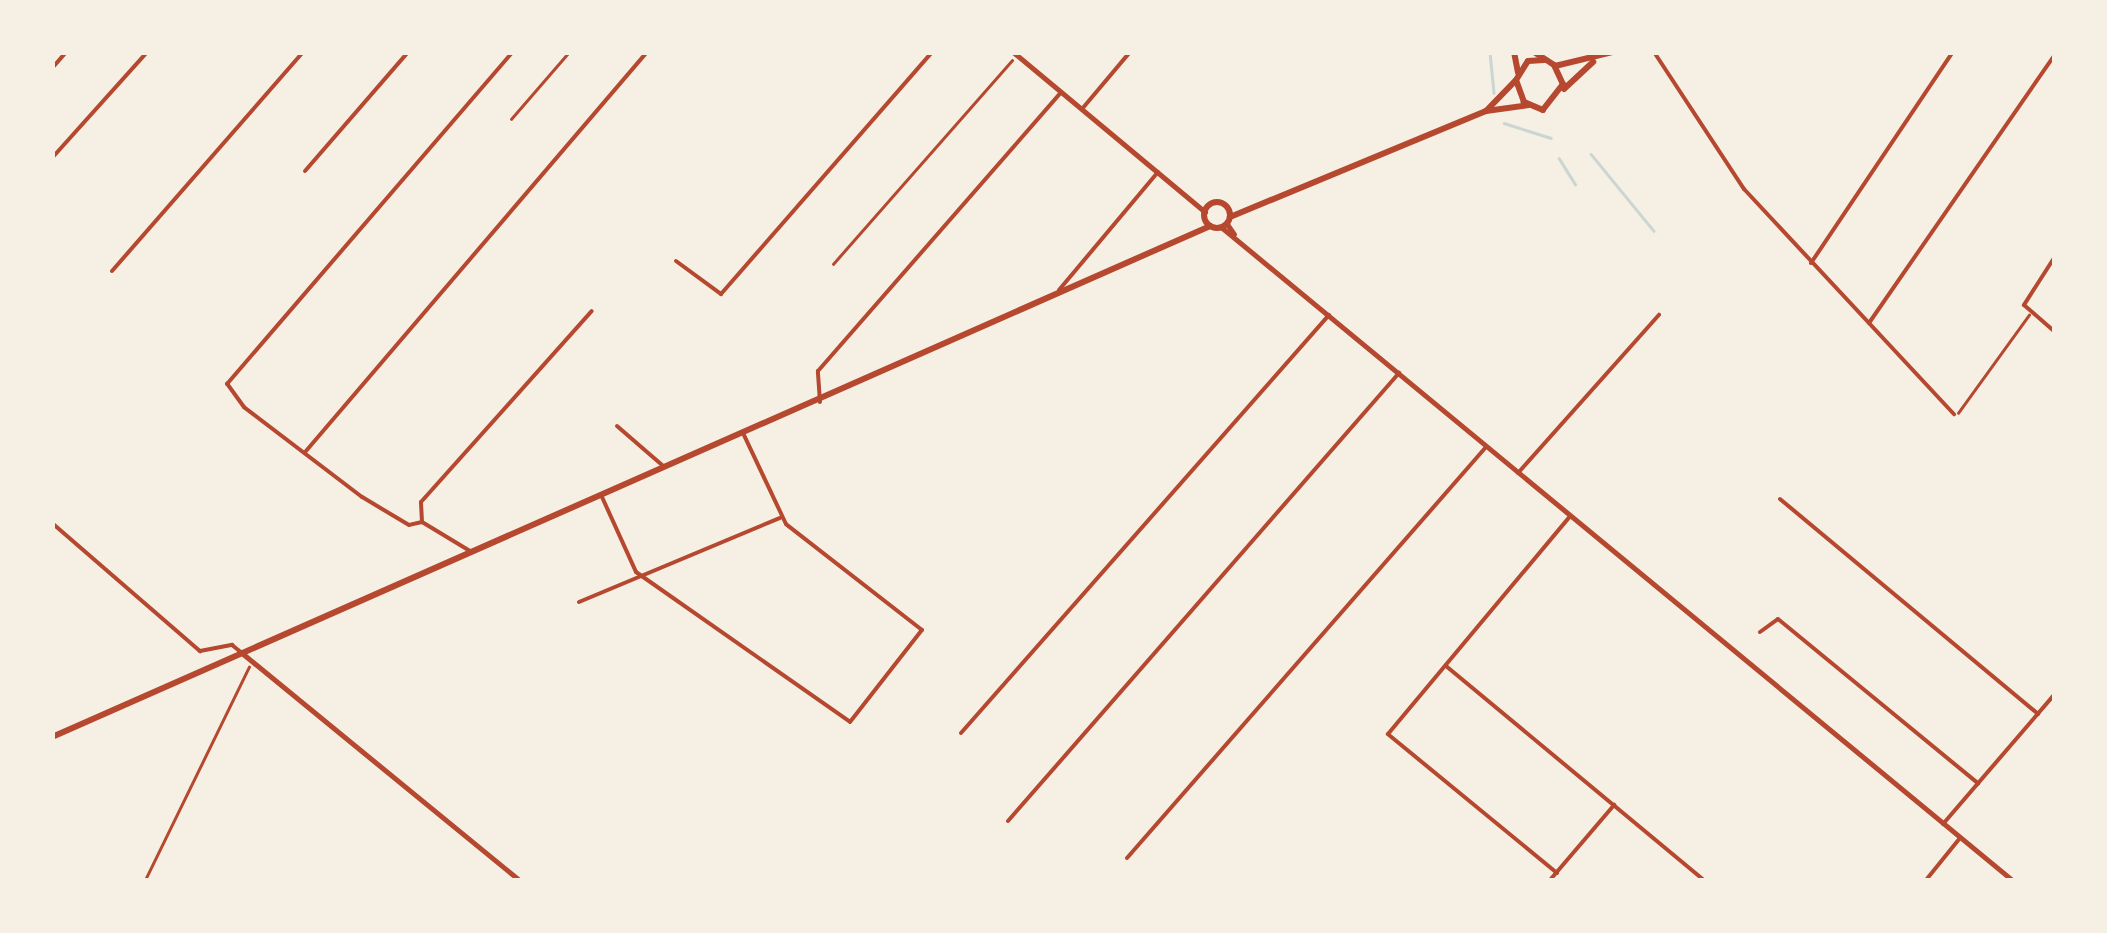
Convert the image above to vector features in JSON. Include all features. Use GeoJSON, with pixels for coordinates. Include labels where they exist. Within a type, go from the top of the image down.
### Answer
{"type":"FeatureCollection","features":[{"type":"Feature","properties":{"kind":"main road"},"geometry":{"type":"LineString","coordinates":[[1514,52],[1517,77],[1528,106]]}},
{"type":"Feature","properties":{"kind":"main road"},"geometry":{"type":"LineString","coordinates":[[1534,52],[1554,66],[1564,90]]}},
{"type":"Feature","properties":{"kind":"main road"},"geometry":{"type":"LineString","coordinates":[[1205,214],[1227,220],[1486,111],[1528,106],[1552,108],[1564,90],[1593,62],[1612,52]]}},
{"type":"Feature","properties":{"kind":"main road"},"geometry":{"type":"LineString","coordinates":[[1486,111],[1517,77],[1544,60]]}},
{"type":"Feature","properties":{"kind":"main road"},"geometry":{"type":"LineString","coordinates":[[1554,66],[1593,62]]}},
{"type":"Feature","properties":{"kind":"main road"},"geometry":{"type":"LineString","coordinates":[[1205,214],[1227,220]]}},
{"type":"Feature","properties":{"kind":"main road"},"geometry":{"type":"LineString","coordinates":[[52,737],[820,402],[1196,230],[1205,214]]}},
{"type":"Feature","properties":{"kind":"street"},"geometry":{"type":"LineString","coordinates":[[54,66],[66,52]]}},
{"type":"Feature","properties":{"kind":"street"},"geometry":{"type":"LineString","coordinates":[[52,158],[147,52]]}},
{"type":"Feature","properties":{"kind":"street"},"geometry":{"type":"LineString","coordinates":[[112,271],[303,52]]}},
{"type":"Feature","properties":{"kind":"street"},"geometry":{"type":"LineString","coordinates":[[305,171],[408,52]]}},
{"type":"Feature","properties":{"kind":"street"},"geometry":{"type":"LineString","coordinates":[[472,554],[422,522],[409,525],[362,498],[227,387],[513,52]]}},
{"type":"Feature","properties":{"kind":"street"},"geometry":{"type":"LineString","coordinates":[[306,451],[647,52]]}},
{"type":"Feature","properties":{"kind":"street"},"geometry":{"type":"LineString","coordinates":[[676,261],[721,294],[932,52]]}},
{"type":"Feature","properties":{"kind":"street"},"geometry":{"type":"LineString","coordinates":[[1082,108],[1130,52]]}},
{"type":"Feature","properties":{"kind":"street"},"geometry":{"type":"LineString","coordinates":[[1654,52],[1721,158],[1811,263],[1954,414]]}},
{"type":"Feature","properties":{"kind":"street"},"geometry":{"type":"LineString","coordinates":[[1811,263],[1952,52]]}},
{"type":"Feature","properties":{"kind":"street"},"geometry":{"type":"LineString","coordinates":[[1015,54],[1205,214]]}},
{"type":"Feature","properties":{"kind":"street"},"geometry":{"type":"LineString","coordinates":[[1868,325],[2054,56]]}},
{"type":"Feature","properties":{"kind":"street"},"geometry":{"type":"LineString","coordinates":[[820,402],[818,371],[1061,92]]}},
{"type":"Feature","properties":{"kind":"street"},"geometry":{"type":"LineString","coordinates":[[1059,293],[1158,172]]}},
{"type":"Feature","properties":{"kind":"street"},"geometry":{"type":"LineString","coordinates":[[1227,220],[1235,237],[2012,880]]}},
{"type":"Feature","properties":{"kind":"street"},"geometry":{"type":"LineString","coordinates":[[2054,258],[2024,301],[2030,314],[2054,331]]}},
{"type":"Feature","properties":{"kind":"street"},"geometry":{"type":"LineString","coordinates":[[422,522],[422,502],[592,312]]}},
{"type":"Feature","properties":{"kind":"street"},"geometry":{"type":"LineString","coordinates":[[961,733],[1329,315]]}},
{"type":"Feature","properties":{"kind":"street"},"geometry":{"type":"LineString","coordinates":[[1518,473],[1659,315]]}},
{"type":"Feature","properties":{"kind":"street"},"geometry":{"type":"LineString","coordinates":[[1008,820],[1398,373]]}},
{"type":"Feature","properties":{"kind":"street"},"geometry":{"type":"LineString","coordinates":[[616,426],[666,469]]}},
{"type":"Feature","properties":{"kind":"street"},"geometry":{"type":"LineString","coordinates":[[602,497],[644,578],[839,720],[854,717],[924,634],[780,518],[744,435]]}},
{"type":"Feature","properties":{"kind":"street"},"geometry":{"type":"LineString","coordinates":[[1127,858],[1486,446]]}},
{"type":"Feature","properties":{"kind":"street"},"geometry":{"type":"LineString","coordinates":[[1780,499],[2038,714]]}},
{"type":"Feature","properties":{"kind":"street"},"geometry":{"type":"LineString","coordinates":[[1557,872],[1388,734],[1570,516]]}},
{"type":"Feature","properties":{"kind":"street"},"geometry":{"type":"LineString","coordinates":[[580,602],[780,518]]}},
{"type":"Feature","properties":{"kind":"street"},"geometry":{"type":"LineString","coordinates":[[52,524],[200,652],[232,646],[243,654],[250,664],[519,880]]}},
{"type":"Feature","properties":{"kind":"street"},"geometry":{"type":"LineString","coordinates":[[1760,632],[1778,619],[1978,783]]}},
{"type":"Feature","properties":{"kind":"street"},"geometry":{"type":"LineString","coordinates":[[1446,666],[1704,880]]}},
{"type":"Feature","properties":{"kind":"street"},"geometry":{"type":"LineString","coordinates":[[1942,824],[2054,695]]}},
{"type":"Feature","properties":{"kind":"street"},"geometry":{"type":"LineString","coordinates":[[1550,880],[1614,805]]}},
{"type":"Feature","properties":{"kind":"street"},"geometry":{"type":"LineString","coordinates":[[1926,880],[1960,838]]}},
{"type":"Feature","properties":{"kind":"path"},"geometry":{"type":"LineString","coordinates":[[511,119],[569,52]]}},
{"type":"Feature","properties":{"kind":"path"},"geometry":{"type":"LineString","coordinates":[[833,264],[1015,54]]}},
{"type":"Feature","properties":{"kind":"path"},"geometry":{"type":"LineString","coordinates":[[1954,414],[2030,314]]}},
{"type":"Feature","properties":{"kind":"path"},"geometry":{"type":"LineString","coordinates":[[145,880],[250,664]]}},
{"type":"Feature","properties":{"kind":"waterway"},"geometry":{"type":"LineString","coordinates":[[1490,52],[1494,93]]}},
{"type":"Feature","properties":{"kind":"waterway"},"geometry":{"type":"LineString","coordinates":[[1504,123],[1551,138]]}},
{"type":"Feature","properties":{"kind":"waterway"},"geometry":{"type":"LineString","coordinates":[[1591,154],[1654,231]]}},
{"type":"Feature","properties":{"kind":"waterway"},"geometry":{"type":"LineString","coordinates":[[1559,158],[1575,184]]}}]}
